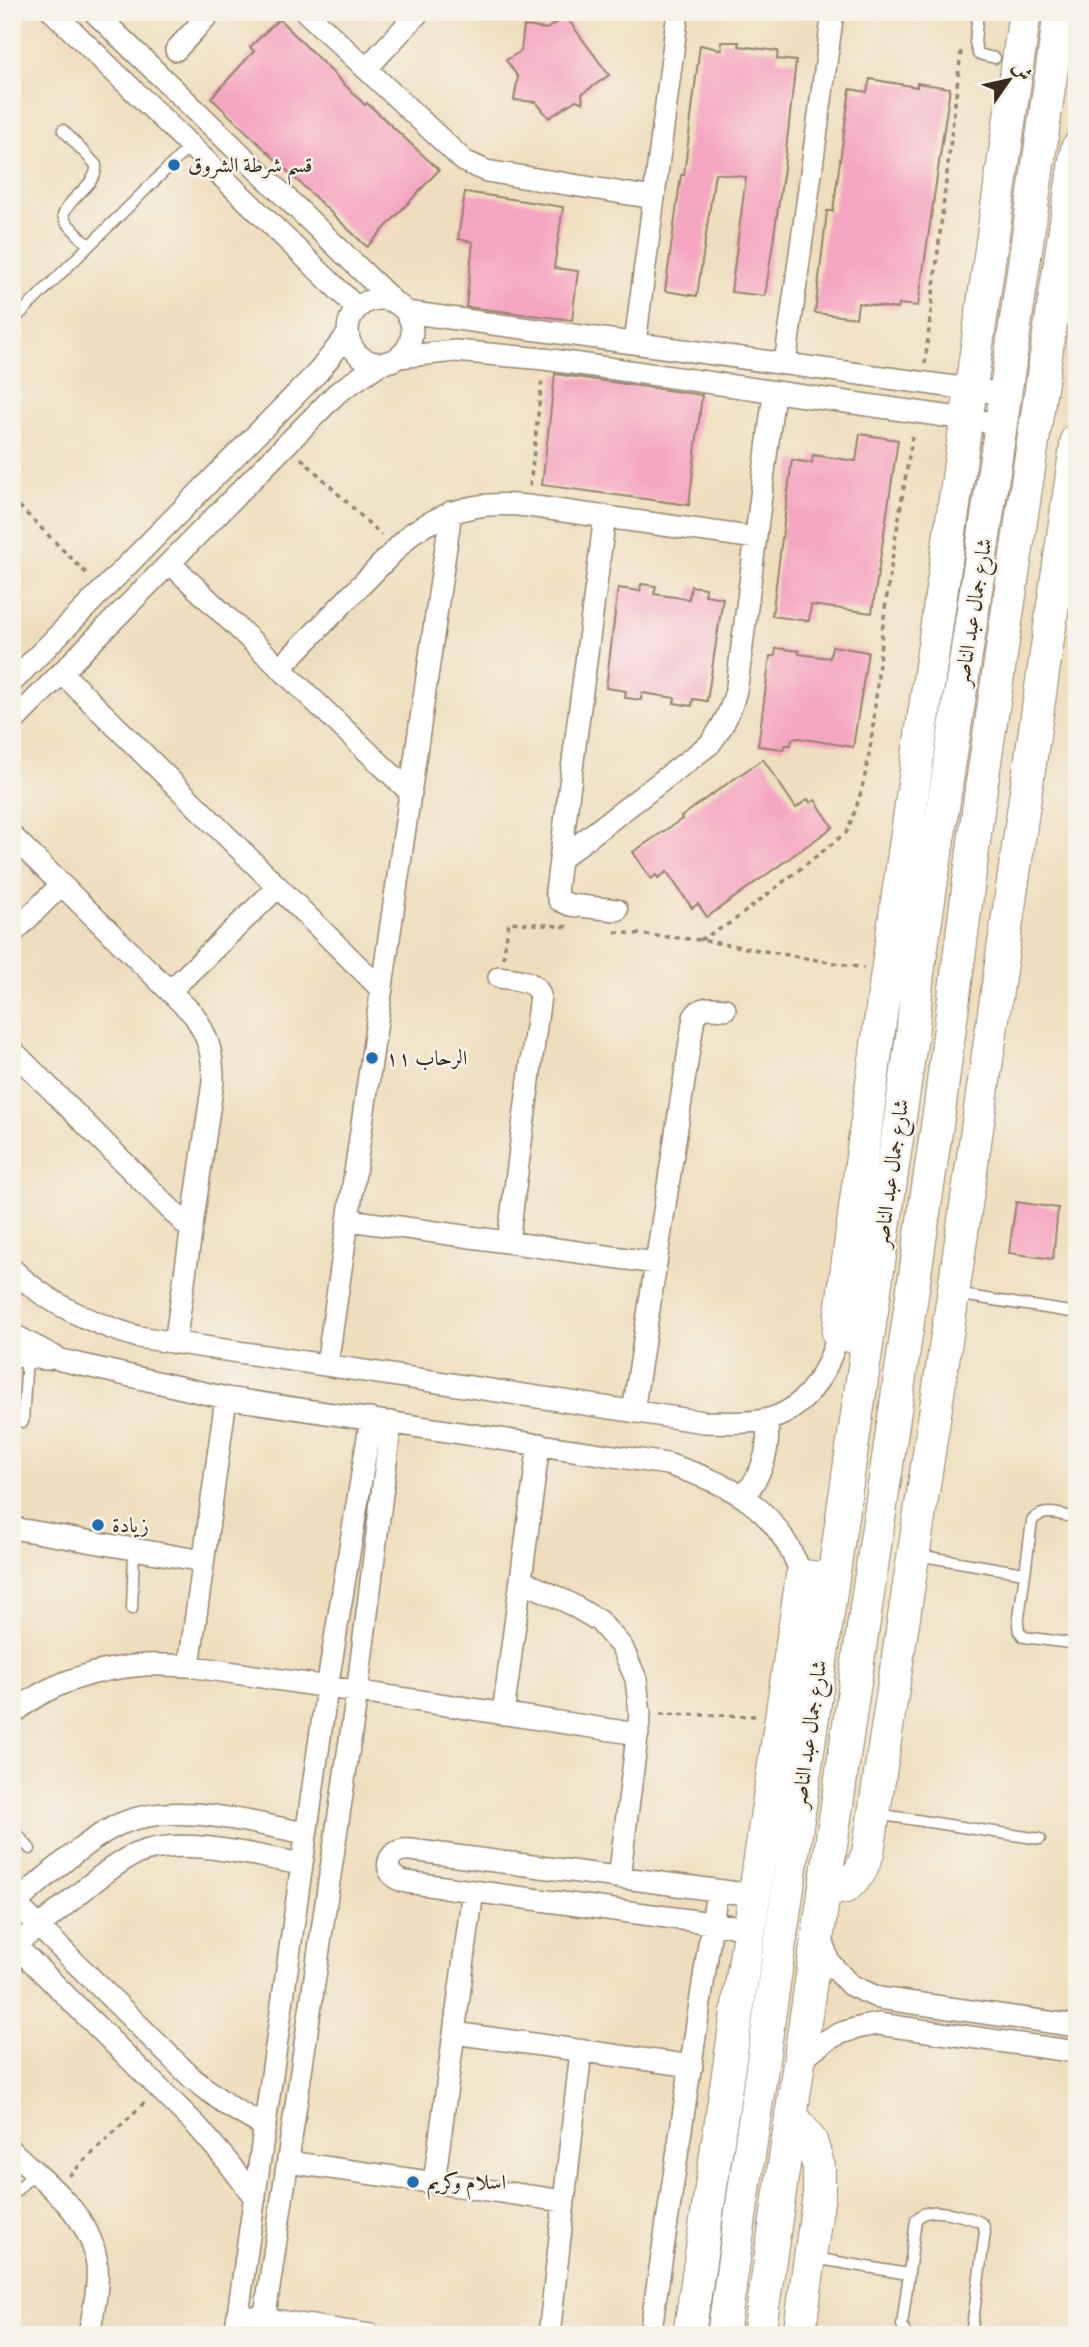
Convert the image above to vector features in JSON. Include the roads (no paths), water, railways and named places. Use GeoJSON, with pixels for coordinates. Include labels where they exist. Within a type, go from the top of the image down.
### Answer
{"type":"FeatureCollection","features":[{"type":"Feature","properties":{"kind":"main road"},"geometry":{"type":"LineString","coordinates":[[852,1336],[887,971],[1025,13]]}},
{"type":"Feature","properties":{"kind":"main road","name":"شارع جمال عبد الناصر"},"geometry":{"type":"LineString","coordinates":[[723,2335],[817,1578],[852,1336],[912,1036],[918,973],[1004,409],[1060,15]]}},
{"type":"Feature","properties":{"kind":"main road","name":"شارع جمال عبد الناصر"},"geometry":{"type":"LineString","coordinates":[[759,2335],[1077,148]]}},
{"type":"Feature","properties":{"kind":"main road"},"geometry":{"type":"LineString","coordinates":[[824,1891],[846,1887],[860,1872],[868,1853],[953,1293],[1077,439]]}},
{"type":"Feature","properties":{"kind":"main road"},"geometry":{"type":"LineString","coordinates":[[981,796],[1024,802]]}},
{"type":"Feature","properties":{"kind":"main road"},"geometry":{"type":"LineString","coordinates":[[918,973],[957,979]]}},
{"type":"Feature","properties":{"kind":"main road"},"geometry":{"type":"LineString","coordinates":[[912,1036],[948,1041]]}},
{"type":"Feature","properties":{"kind":"main road"},"geometry":{"type":"LineString","coordinates":[[689,2335],[780,1717],[817,1578]]}},
{"type":"Feature","properties":{"kind":"main road"},"geometry":{"type":"LineString","coordinates":[[791,2113],[811,2141],[819,2167],[819,2194],[799,2335]]}},
{"type":"Feature","properties":{"kind":"street"},"geometry":{"type":"LineString","coordinates":[[53,12],[357,307]]}},
{"type":"Feature","properties":{"kind":"street"},"geometry":{"type":"LineString","coordinates":[[12,723],[337,393],[390,360],[411,341],[411,321],[400,306],[94,12]]}},
{"type":"Feature","properties":{"kind":"street"},"geometry":{"type":"LineString","coordinates":[[176,50],[211,12]]}},
{"type":"Feature","properties":{"kind":"street"},"geometry":{"type":"LineString","coordinates":[[306,12],[464,161],[486,171],[654,198]]}},
{"type":"Feature","properties":{"kind":"street"},"geometry":{"type":"LineString","coordinates":[[366,69],[419,12]]}},
{"type":"Feature","properties":{"kind":"street"},"geometry":{"type":"LineString","coordinates":[[635,343],[678,12]]}},
{"type":"Feature","properties":{"kind":"street"},"geometry":{"type":"LineString","coordinates":[[785,364],[833,12]]}},
{"type":"Feature","properties":{"kind":"street"},"geometry":{"type":"LineString","coordinates":[[1019,12],[1060,15]]}},
{"type":"Feature","properties":{"kind":"street"},"geometry":{"type":"LineString","coordinates":[[210,165],[231,144]]}},
{"type":"Feature","properties":{"kind":"street"},"geometry":{"type":"LineString","coordinates":[[1004,409],[969,404],[916,412],[544,359],[455,351],[390,360],[363,358],[350,343],[348,334],[351,315],[357,307],[374,299],[400,306],[635,343],[923,383],[969,404],[1004,409]]}},
{"type":"Feature","properties":{"kind":"street"},"geometry":{"type":"LineString","coordinates":[[12,681],[318,372],[348,334]]}},
{"type":"Feature","properties":{"kind":"street"},"geometry":{"type":"LineString","coordinates":[[560,859],[694,758],[710,744],[723,727],[737,687],[774,393]]}},
{"type":"Feature","properties":{"kind":"street"},"geometry":{"type":"LineString","coordinates":[[280,668],[412,533],[451,512],[476,505],[502,503],[528,506],[756,538]]}},
{"type":"Feature","properties":{"kind":"street"},"geometry":{"type":"LineString","coordinates":[[327,1365],[451,512]]}},
{"type":"Feature","properties":{"kind":"street"},"geometry":{"type":"LineString","coordinates":[[605,516],[556,891],[559,900],[570,905],[617,910]]}},
{"type":"Feature","properties":{"kind":"street"},"geometry":{"type":"LineString","coordinates":[[170,563],[411,793]]}},
{"type":"Feature","properties":{"kind":"street"},"geometry":{"type":"LineString","coordinates":[[62,673],[382,990]]}},
{"type":"Feature","properties":{"kind":"street"},"geometry":{"type":"LineString","coordinates":[[12,836],[194,1015],[206,1035],[212,1058],[212,1082],[175,1343]]}},
{"type":"Feature","properties":{"kind":"street"},"geometry":{"type":"LineString","coordinates":[[12,934],[61,885]]}},
{"type":"Feature","properties":{"kind":"street"},"geometry":{"type":"LineString","coordinates":[[170,991],[278,887]]}},
{"type":"Feature","properties":{"kind":"street"},"geometry":{"type":"LineString","coordinates":[[499,977],[531,983],[538,988],[540,996],[508,1242]]}},
{"type":"Feature","properties":{"kind":"street"},"geometry":{"type":"LineString","coordinates":[[633,1412],[694,1017],[705,1008],[725,1009]]}},
{"type":"Feature","properties":{"kind":"street"},"geometry":{"type":"LineString","coordinates":[[12,1051],[191,1230]]}},
{"type":"Feature","properties":{"kind":"street"},"geometry":{"type":"LineString","coordinates":[[349,1220],[656,1263]]}},
{"type":"Feature","properties":{"kind":"street"},"geometry":{"type":"LineString","coordinates":[[12,1269],[44,1296],[74,1313],[105,1327],[138,1337],[704,1422],[767,1420],[788,1410],[807,1395],[832,1356],[852,1336]]}},
{"type":"Feature","properties":{"kind":"street"},"geometry":{"type":"LineString","coordinates":[[12,1334],[61,1360]]}},
{"type":"Feature","properties":{"kind":"street"},"geometry":{"type":"LineString","coordinates":[[20,1356],[61,1360],[226,1398],[667,1464],[693,1472],[744,1496],[764,1512],[793,1553],[817,1578]]}},
{"type":"Feature","properties":{"kind":"street"},"geometry":{"type":"LineString","coordinates":[[189,1666],[226,1398]]}},
{"type":"Feature","properties":{"kind":"street"},"geometry":{"type":"LineString","coordinates":[[372,2335],[237,2325],[327,1688],[381,1420]]}},
{"type":"Feature","properties":{"kind":"street"},"geometry":{"type":"LineString","coordinates":[[263,2327],[357,1693],[381,1420]]}},
{"type":"Feature","properties":{"kind":"street"},"geometry":{"type":"LineString","coordinates":[[744,1496],[762,1469],[768,1436],[767,1420]]}},
{"type":"Feature","properties":{"kind":"street"},"geometry":{"type":"LineString","coordinates":[[503,1714],[539,1444]]}},
{"type":"Feature","properties":{"kind":"street"},"geometry":{"type":"LineString","coordinates":[[12,1528],[203,1560]]}},
{"type":"Feature","properties":{"kind":"street"},"geometry":{"type":"LineString","coordinates":[[521,1580],[569,1602],[599,1621],[622,1647],[636,1679],[639,1724],[619,1878]]}},
{"type":"Feature","properties":{"kind":"street"},"geometry":{"type":"LineString","coordinates":[[16,1703],[103,1671],[146,1665],[189,1666],[503,1714],[639,1724]]}},
{"type":"Feature","properties":{"kind":"street"},"geometry":{"type":"LineString","coordinates":[[265,2127],[227,2105],[192,2079],[13,1903],[94,1839],[120,1824],[147,1815],[177,1812],[306,1833]]}},
{"type":"Feature","properties":{"kind":"street"},"geometry":{"type":"LineString","coordinates":[[255,2198],[197,2126],[14,1943],[39,1927],[115,1865],[135,1854],[157,1847],[202,1847],[302,1864]]}},
{"type":"Feature","properties":{"kind":"street"},"geometry":{"type":"LineString","coordinates":[[748,1928],[398,1881],[391,1875],[388,1867],[395,1852],[403,1849],[753,1895]]}},
{"type":"Feature","properties":{"kind":"street"},"geometry":{"type":"LineString","coordinates":[[434,2183],[473,1891]]}},
{"type":"Feature","properties":{"kind":"street"},"geometry":{"type":"LineString","coordinates":[[650,2335],[717,1891]]}},
{"type":"Feature","properties":{"kind":"street"},"geometry":{"type":"LineString","coordinates":[[819,1926],[828,1961],[850,1985],[879,1998],[1077,2026]]}},
{"type":"Feature","properties":{"kind":"street"},"geometry":{"type":"LineString","coordinates":[[799,2061],[820,2043],[847,2029],[878,2024],[1077,2052]]}},
{"type":"Feature","properties":{"kind":"street"},"geometry":{"type":"LineString","coordinates":[[454,2033],[692,2066]]}},
{"type":"Feature","properties":{"kind":"street"},"geometry":{"type":"LineString","coordinates":[[549,2335],[581,2051]]}},
{"type":"Feature","properties":{"kind":"street"},"geometry":{"type":"LineString","coordinates":[[12,2151],[55,2190],[82,2222],[92,2243],[97,2265],[89,2335]]}},
{"type":"Feature","properties":{"kind":"street"},"geometry":{"type":"LineString","coordinates":[[288,2162],[564,2201]]}},
{"type":"Feature","properties":{"kind":"lane"},"geometry":{"type":"LineString","coordinates":[[978,12],[975,48],[978,54],[995,58]]}},
{"type":"Feature","properties":{"kind":"lane"},"geometry":{"type":"LineString","coordinates":[[63,130],[96,164],[95,174],[63,215],[66,222],[89,246]]}},
{"type":"Feature","properties":{"kind":"lane"},"geometry":{"type":"LineString","coordinates":[[12,322],[190,146]]}},
{"type":"Feature","properties":{"kind":"lane"},"geometry":{"type":"LineString","coordinates":[[12,304],[22,313]]}},
{"type":"Feature","properties":{"kind":"lane"},"geometry":{"type":"LineString","coordinates":[[953,1293],[1077,1313]]}},
{"type":"Feature","properties":{"kind":"lane"},"geometry":{"type":"LineString","coordinates":[[20,1356],[23,1422]]}},
{"type":"Feature","properties":{"kind":"lane"},"geometry":{"type":"LineString","coordinates":[[1077,1518],[1047,1512],[1037,1515],[1032,1521],[1018,1631],[1024,1637],[1077,1644]]}},
{"type":"Feature","properties":{"kind":"lane"},"geometry":{"type":"LineString","coordinates":[[132,1609],[134,1550]]}},
{"type":"Feature","properties":{"kind":"lane"},"geometry":{"type":"LineString","coordinates":[[913,1555],[1024,1573]]}},
{"type":"Feature","properties":{"kind":"lane"},"geometry":{"type":"LineString","coordinates":[[874,1814],[1040,1839]]}},
{"type":"Feature","properties":{"kind":"lane"},"geometry":{"type":"LineString","coordinates":[[12,1828],[30,1849]]}},
{"type":"Feature","properties":{"kind":"lane"},"geometry":{"type":"LineString","coordinates":[[12,2195],[34,2173]]}},
{"type":"Feature","properties":{"kind":"lane"},"geometry":{"type":"LineString","coordinates":[[907,2335],[902,2325],[916,2220],[921,2214],[931,2212],[976,2220],[983,2224],[985,2232],[971,2335]]}},
{"type":"Feature","properties":{"kind":"lane"},"geometry":{"type":"LineString","coordinates":[[810,2258],[908,2274]]}},
{"type":"Feature","properties":{"kind":"place","name":"قسم شرطة الشروق"},"geometry":{"type":"Point","coordinates":[174,165]}},
{"type":"Feature","properties":{"kind":"place","name":"الرحاب ١١"},"geometry":{"type":"Point","coordinates":[372,1058]}},
{"type":"Feature","properties":{"kind":"place","name":"زيادة"},"geometry":{"type":"Point","coordinates":[98,1525]}},
{"type":"Feature","properties":{"kind":"place","name":"اسلام وكريم"},"geometry":{"type":"Point","coordinates":[413,2182]}}]}
